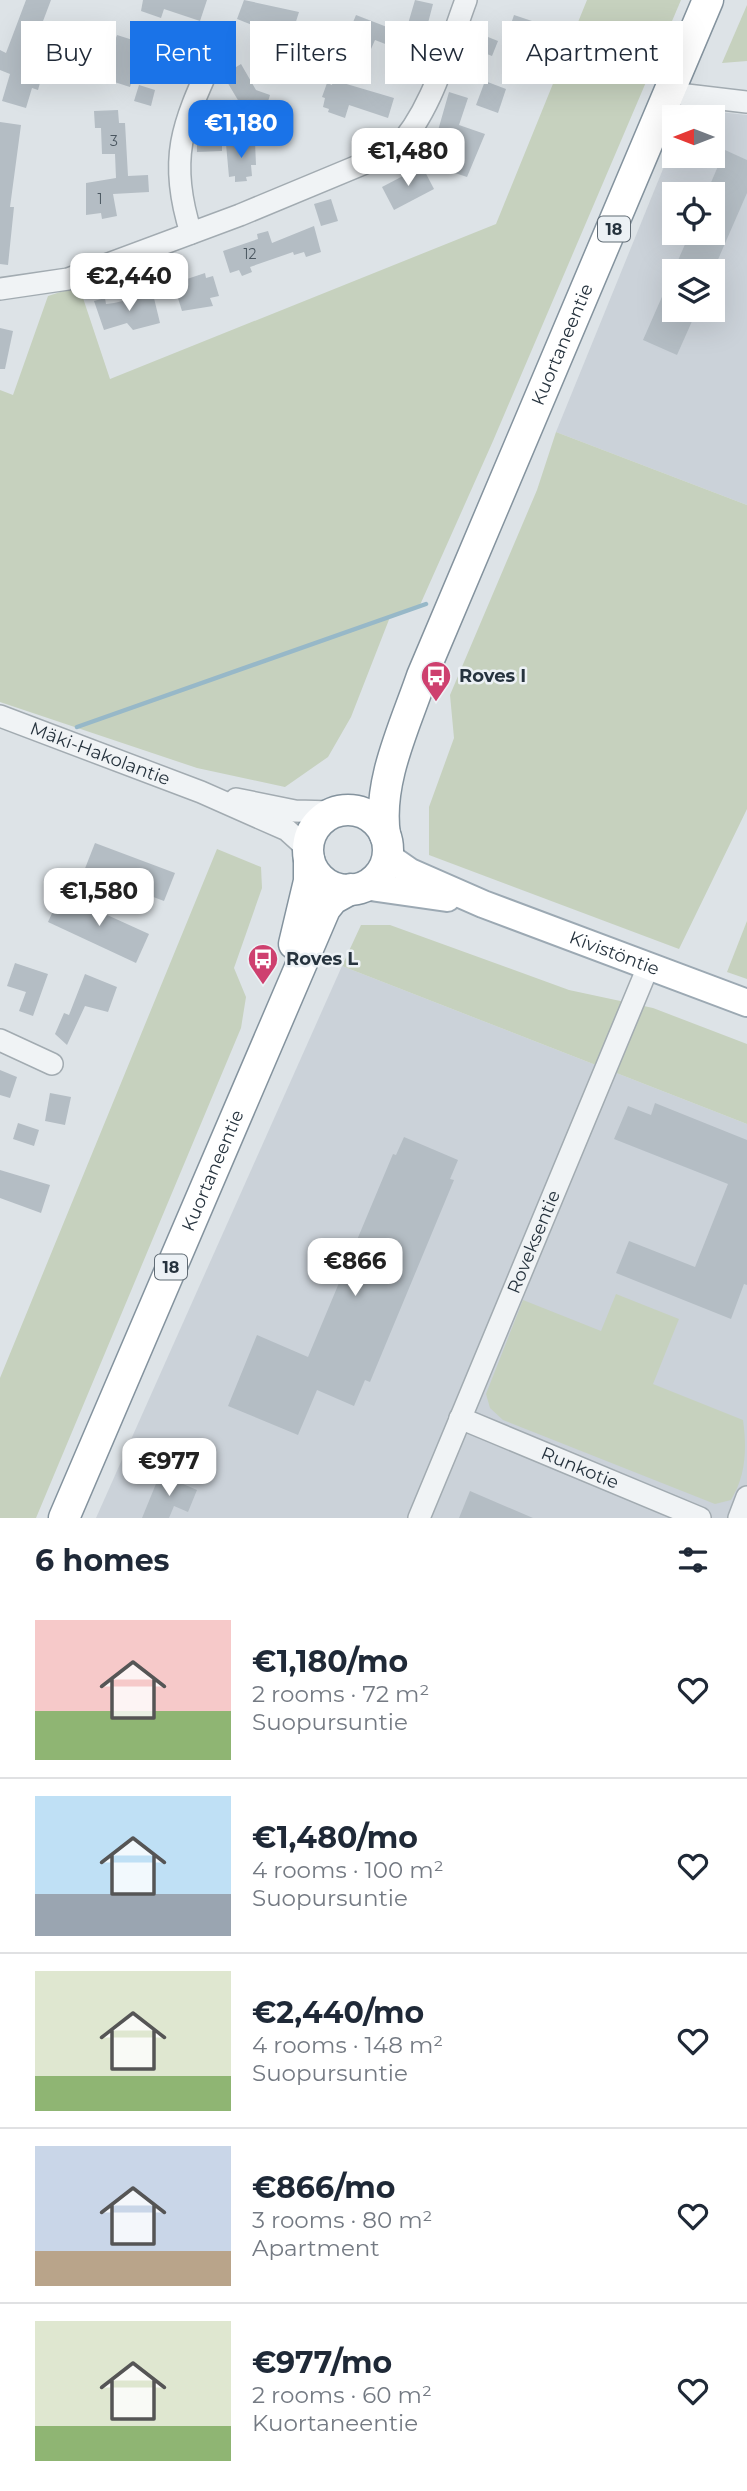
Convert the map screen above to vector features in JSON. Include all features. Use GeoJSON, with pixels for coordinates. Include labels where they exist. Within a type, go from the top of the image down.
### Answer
{"type":"FeatureCollection","features":[{"type":"Feature","properties":{"kind":"highway","name":"Kuortaneentie"},"geometry":{"type":"LineString","coordinates":[[342,811],[365,792],[417,691],[708,0]]}},
{"type":"Feature","properties":{"kind":"highway","name":"Kuortaneentie"},"geometry":{"type":"LineString","coordinates":[[386,845],[382,816],[385,794],[417,691]]}},
{"type":"Feature","properties":{"kind":"highway"},"geometry":{"type":"LineString","coordinates":[[342,811],[371,817],[386,845]]}},
{"type":"Feature","properties":{"kind":"highway","name":"18"},"geometry":{"type":"LineString","coordinates":[[309,854],[309,840],[318,823],[342,811]]}},
{"type":"Feature","properties":{"kind":"highway","name":"18"},"geometry":{"type":"LineString","coordinates":[[357,888],[379,874],[386,845]]}},
{"type":"Feature","properties":{"kind":"highway","name":"Kuortaneentie"},"geometry":{"type":"LineString","coordinates":[[278,1015],[306,900],[309,854]]}},
{"type":"Feature","properties":{"kind":"highway"},"geometry":{"type":"LineString","coordinates":[[309,854],[320,878],[329,885],[357,888]]}},
{"type":"Feature","properties":{"kind":"highway","name":"Kuortaneentie"},"geometry":{"type":"LineString","coordinates":[[64,1518],[278,1015],[326,909],[332,899],[357,888]]}},
{"type":"Feature","properties":{"kind":"main road","name":"Kivistöntie"},"geometry":{"type":"LineString","coordinates":[[386,845],[410,872],[483,904],[747,1003]]}},
{"type":"Feature","properties":{"kind":"main road","name":"Kivistöntie"},"geometry":{"type":"LineString","coordinates":[[357,888],[483,904]]}},
{"type":"Feature","properties":{"kind":"street"},"geometry":{"type":"LineString","coordinates":[[0,289],[68,279],[394,152],[412,134],[466,0]]}},
{"type":"Feature","properties":{"kind":"street"},"geometry":{"type":"LineString","coordinates":[[191,233],[183,208],[179,146],[186,116],[201,84]]}},
{"type":"Feature","properties":{"kind":"street"},"geometry":{"type":"LineString","coordinates":[[670,93],[747,102]]}},
{"type":"Feature","properties":{"kind":"street","name":"Mäki-Hakolantie"},"geometry":{"type":"LineString","coordinates":[[2,723],[201,792],[294,833],[309,854]]}},
{"type":"Feature","properties":{"kind":"street","name":"Mäki-Hakolantie"},"geometry":{"type":"LineString","coordinates":[[201,792],[295,811],[342,811]]}},
{"type":"Feature","properties":{"kind":"street","name":"Roveksentie"},"geometry":{"type":"LineString","coordinates":[[419,1518],[648,967]]}},
{"type":"Feature","properties":{"kind":"street"},"geometry":{"type":"LineString","coordinates":[[0,1040],[52,1064]]}},
{"type":"Feature","properties":{"kind":"street","name":"Runkotie"},"geometry":{"type":"LineString","coordinates":[[460,1418],[700,1518]]}},
{"type":"Feature","properties":{"kind":"street"},"geometry":{"type":"LineString","coordinates":[[739,1518],[747,1497]]}},
{"type":"Feature","properties":{"kind":"shaded area"},"geometry":{"type":"Polygon","coordinates":[[[725,113],[747,115],[747,505],[556,432],[663,168],[725,168],[725,113]]]}},
{"type":"Feature","properties":{"kind":"shaded area"},"geometry":{"type":"Polygon","coordinates":[[[342,966],[747,1124],[747,1518],[96,1518],[342,966]]]}},
{"type":"Feature","properties":{"kind":"green space"},"geometry":{"type":"Polygon","coordinates":[[[587,0],[681,0],[672,21],[578,21],[587,0]]]}},
{"type":"Feature","properties":{"kind":"green space"},"geometry":{"type":"Polygon","coordinates":[[[747,5],[747,61],[722,63],[747,5]]]}},
{"type":"Feature","properties":{"kind":"green space"},"geometry":{"type":"Polygon","coordinates":[[[553,84],[645,84],[420,605],[390,617],[351,717],[328,757],[285,787],[197,768],[0,702],[0,390],[13,395],[48,296],[79,286],[110,379],[496,224],[553,84]]]}},
{"type":"Feature","properties":{"kind":"green space"},"geometry":{"type":"Polygon","coordinates":[[[556,432],[747,505],[747,809],[679,949],[429,855],[429,807],[454,738],[450,695],[537,490],[556,432]]]}},
{"type":"Feature","properties":{"kind":"green space"},"geometry":{"type":"Polygon","coordinates":[[[217,849],[261,867],[262,888],[234,968],[246,997],[241,1028],[36,1518],[0,1518],[0,1378],[217,849]]]}},
{"type":"Feature","properties":{"kind":"green space"},"geometry":{"type":"Polygon","coordinates":[[[747,921],[747,979],[727,972],[747,921]]]}},
{"type":"Feature","properties":{"kind":"green space"},"geometry":{"type":"Polygon","coordinates":[[[361,925],[390,925],[569,990],[653,1008],[747,1044],[747,1124],[342,966],[361,925]]]}},
{"type":"Feature","properties":{"kind":"green space"},"geometry":{"type":"Polygon","coordinates":[[[616,1294],[679,1319],[653,1384],[743,1420],[744,1462],[740,1481],[731,1500],[715,1504],[503,1420],[490,1408],[486,1394],[523,1300],[601,1331],[616,1294]]]}},
{"type":"Feature","properties":{"kind":"building"},"geometry":{"type":"Polygon","coordinates":[[[26,0],[51,0],[43,21],[21,21],[21,84],[40,84],[38,90],[32,88],[26,108],[2,101],[10,74],[0,70],[0,50],[6,53],[26,0]]]}},
{"type":"Feature","properties":{"kind":"building"},"geometry":{"type":"Polygon","coordinates":[[[143,0],[207,0],[200,21],[164,9],[161,18],[141,11],[143,0]]]}},
{"type":"Feature","properties":{"kind":"building"},"geometry":{"type":"Polygon","coordinates":[[[244,0],[299,12],[296,21],[250,21],[250,24],[237,19],[244,0]]]}},
{"type":"Feature","properties":{"kind":"building"},"geometry":{"type":"Polygon","coordinates":[[[415,0],[433,4],[429,21],[409,21],[415,0]]]}},
{"type":"Feature","properties":{"kind":"building"},"geometry":{"type":"Polygon","coordinates":[[[356,15],[385,26],[385,44],[375,40],[371,49],[371,21],[354,21],[356,15]]]}},
{"type":"Feature","properties":{"kind":"building"},"geometry":{"type":"Polygon","coordinates":[[[514,15],[532,21],[512,21],[514,15]]]}},
{"type":"Feature","properties":{"kind":"building"},"geometry":{"type":"Polygon","coordinates":[[[117,35],[130,39],[130,87],[116,82],[117,35]]]}},
{"type":"Feature","properties":{"kind":"building"},"geometry":{"type":"Polygon","coordinates":[[[488,37],[498,41],[492,56],[488,54],[488,37]]]}},
{"type":"Feature","properties":{"kind":"building"},"geometry":{"type":"Polygon","coordinates":[[[241,64],[250,84],[256,90],[270,95],[261,124],[253,122],[254,128],[240,122],[245,112],[228,84],[236,84],[236,67],[241,64]]]}},
{"type":"Feature","properties":{"kind":"building"},"geometry":{"type":"Polygon","coordinates":[[[488,82],[506,89],[498,113],[476,105],[484,84],[488,82]]]}},
{"type":"Feature","properties":{"kind":"building"},"geometry":{"type":"Polygon","coordinates":[[[327,84],[347,84],[394,98],[388,118],[349,105],[345,118],[328,112],[329,109],[323,107],[325,98],[322,97],[327,84]]]}},
{"type":"Feature","properties":{"kind":"building"},"geometry":{"type":"Polygon","coordinates":[[[139,85],[155,90],[151,106],[134,101],[139,85]]]}},
{"type":"Feature","properties":{"kind":"building"},"geometry":{"type":"Polygon","coordinates":[[[449,92],[468,98],[459,125],[485,134],[467,177],[452,172],[454,167],[438,161],[446,137],[437,134],[449,92]]]}},
{"type":"Feature","properties":{"kind":"building"},"geometry":{"type":"Polygon","coordinates":[[[118,110],[119,123],[125,123],[128,176],[148,175],[149,192],[113,194],[117,216],[102,219],[101,213],[86,215],[86,183],[116,178],[115,154],[102,154],[101,128],[95,128],[94,111],[118,110]]]}},
{"type":"Feature","properties":{"kind":"building"},"geometry":{"type":"Polygon","coordinates":[[[0,122],[21,125],[10,207],[14,207],[8,265],[0,264],[0,122]]]}},
{"type":"Feature","properties":{"kind":"building"},"geometry":{"type":"Polygon","coordinates":[[[197,135],[222,135],[222,151],[197,152],[197,135]]]}},
{"type":"Feature","properties":{"kind":"building"},"geometry":{"type":"Polygon","coordinates":[[[255,142],[256,165],[251,165],[252,176],[246,177],[247,181],[235,182],[235,176],[229,177],[226,144],[255,142]]]}},
{"type":"Feature","properties":{"kind":"building"},"geometry":{"type":"Polygon","coordinates":[[[725,150],[747,160],[747,193],[725,243],[725,182],[711,182],[717,168],[725,168],[725,150]]]}},
{"type":"Feature","properties":{"kind":"building"},"geometry":{"type":"Polygon","coordinates":[[[422,166],[434,189],[394,210],[382,187],[422,166]]]}},
{"type":"Feature","properties":{"kind":"building"},"geometry":{"type":"Polygon","coordinates":[[[331,199],[338,221],[321,226],[314,204],[331,199]]]}},
{"type":"Feature","properties":{"kind":"building"},"geometry":{"type":"Polygon","coordinates":[[[314,226],[321,252],[306,257],[304,252],[294,255],[293,252],[250,267],[252,272],[242,276],[239,270],[230,273],[223,251],[258,239],[257,234],[268,231],[272,243],[314,226]]]}},
{"type":"Feature","properties":{"kind":"building"},"geometry":{"type":"Polygon","coordinates":[[[685,245],[724,245],[718,259],[679,259],[685,245]]]}},
{"type":"Feature","properties":{"kind":"building"},"geometry":{"type":"Polygon","coordinates":[[[185,272],[187,279],[205,273],[206,278],[213,276],[219,296],[210,298],[213,306],[182,311],[171,276],[185,272]]]}},
{"type":"Feature","properties":{"kind":"building"},"geometry":{"type":"Polygon","coordinates":[[[153,294],[160,323],[133,330],[127,323],[104,330],[94,301],[105,298],[106,304],[153,294]]]}},
{"type":"Feature","properties":{"kind":"building"},"geometry":{"type":"Polygon","coordinates":[[[662,297],[662,322],[692,322],[677,355],[643,340],[662,297]]]}},
{"type":"Feature","properties":{"kind":"building"},"geometry":{"type":"Polygon","coordinates":[[[0,328],[13,331],[5,369],[0,369],[0,328]]]}},
{"type":"Feature","properties":{"kind":"building"},"geometry":{"type":"Polygon","coordinates":[[[95,843],[175,873],[164,901],[84,871],[95,843]]]}},
{"type":"Feature","properties":{"kind":"building"},"geometry":{"type":"Polygon","coordinates":[[[61,894],[149,934],[136,963],[48,922],[61,894]]]}},
{"type":"Feature","properties":{"kind":"building"},"geometry":{"type":"Polygon","coordinates":[[[15,963],[48,974],[33,1016],[19,1011],[26,992],[7,986],[15,963]]]}},
{"type":"Feature","properties":{"kind":"building"},"geometry":{"type":"Polygon","coordinates":[[[85,974],[117,987],[108,1012],[85,1006],[67,1045],[55,1034],[64,1013],[69,1015],[85,974]]]}},
{"type":"Feature","properties":{"kind":"building"},"geometry":{"type":"Polygon","coordinates":[[[0,1070],[17,1077],[10,1098],[0,1095],[0,1070]]]}},
{"type":"Feature","properties":{"kind":"building"},"geometry":{"type":"Polygon","coordinates":[[[50,1093],[71,1097],[65,1125],[45,1121],[50,1093]]]}},
{"type":"Feature","properties":{"kind":"building"},"geometry":{"type":"Polygon","coordinates":[[[655,1103],[747,1140],[747,1285],[744,1284],[731,1319],[616,1273],[629,1241],[695,1267],[728,1184],[614,1139],[628,1106],[651,1115],[655,1103]]]}},
{"type":"Feature","properties":{"kind":"building"},"geometry":{"type":"Polygon","coordinates":[[[18,1123],[39,1130],[34,1146],[13,1139],[18,1123]]]}},
{"type":"Feature","properties":{"kind":"building"},"geometry":{"type":"Polygon","coordinates":[[[404,1137],[458,1160],[450,1179],[454,1180],[370,1382],[365,1380],[354,1406],[317,1390],[298,1435],[228,1406],[257,1335],[308,1357],[393,1154],[396,1155],[404,1137]]]}},
{"type":"Feature","properties":{"kind":"building"},"geometry":{"type":"Polygon","coordinates":[[[0,1170],[50,1185],[41,1213],[0,1198],[0,1170]]]}},
{"type":"Feature","properties":{"kind":"building"},"geometry":{"type":"Polygon","coordinates":[[[160,1474],[197,1490],[188,1512],[174,1506],[169,1518],[142,1518],[160,1474]]]}},
{"type":"Feature","properties":{"kind":"building"},"geometry":{"type":"Polygon","coordinates":[[[470,1491],[533,1518],[459,1518],[470,1491]]]}},
{"type":"Feature","properties":{"kind":"waterway"},"geometry":{"type":"LineString","coordinates":[[77,727],[426,604]]}},
{"type":"Feature","properties":{"kind":"place","name":"Roves I"},"geometry":{"type":"Point","coordinates":[436,703]}},
{"type":"Feature","properties":{"kind":"place","name":"Roves L"},"geometry":{"type":"Point","coordinates":[263,986]}}]}
